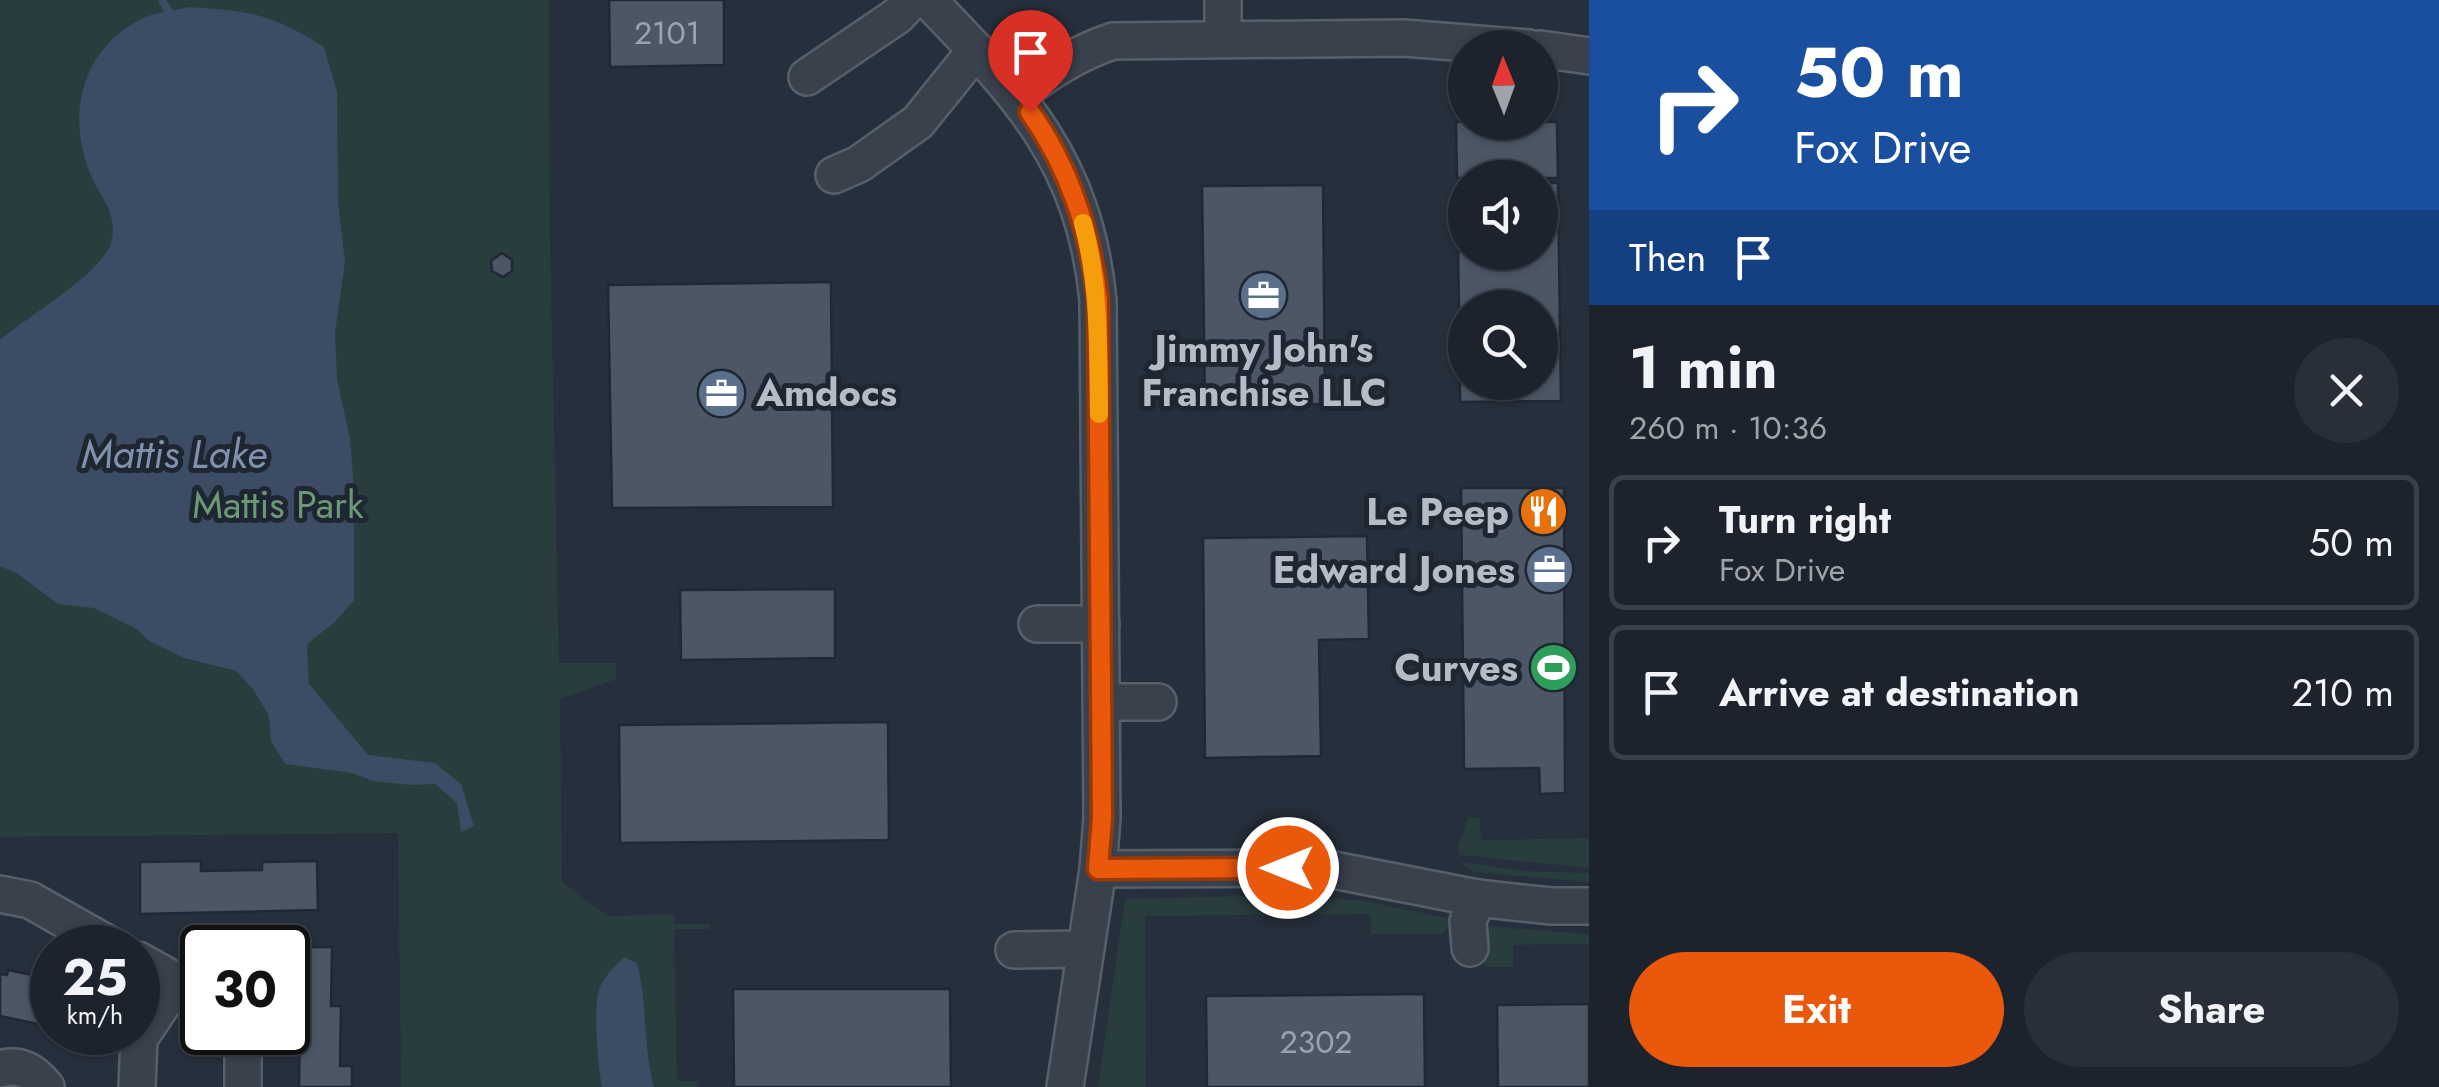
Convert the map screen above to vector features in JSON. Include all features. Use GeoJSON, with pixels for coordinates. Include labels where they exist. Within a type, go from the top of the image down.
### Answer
{"type":"FeatureCollection","features":[{"type":"Feature","properties":{"kind":"street"},"geometry":{"type":"LineString","coordinates":[[807,78],[897,16],[912,0]]}},
{"type":"Feature","properties":{"kind":"street"},"geometry":{"type":"LineString","coordinates":[[928,0],[1018,95],[1042,129],[1082,217],[1094,264],[1098,300],[1102,818],[1065,1087]]}},
{"type":"Feature","properties":{"kind":"street"},"geometry":{"type":"LineString","coordinates":[[1223,0],[1223,38]]}},
{"type":"Feature","properties":{"kind":"street"},"geometry":{"type":"LineString","coordinates":[[1018,95],[1053,68],[1113,40],[1404,38],[1448,42]]}},
{"type":"Feature","properties":{"kind":"street"},"geometry":{"type":"LineString","coordinates":[[834,174],[926,134],[976,50]]}},
{"type":"Feature","properties":{"kind":"street"},"geometry":{"type":"LineString","coordinates":[[1558,52],[1589,56]]}},
{"type":"Feature","properties":{"kind":"street"},"geometry":{"type":"LineString","coordinates":[[1037,624],[1102,624]]}},
{"type":"Feature","properties":{"kind":"street"},"geometry":{"type":"LineString","coordinates":[[1101,702],[1158,702]]}},
{"type":"Feature","properties":{"kind":"street"},"geometry":{"type":"LineString","coordinates":[[1098,869],[1323,868],[1477,898],[1589,906]]}},
{"type":"Feature","properties":{"kind":"street"},"geometry":{"type":"LineString","coordinates":[[0,894],[30,900],[74,925]]}},
{"type":"Feature","properties":{"kind":"street"},"geometry":{"type":"LineString","coordinates":[[1470,948],[1468,922],[1477,898]]}},
{"type":"Feature","properties":{"kind":"street"},"geometry":{"type":"LineString","coordinates":[[1014,950],[1085,949]]}},
{"type":"Feature","properties":{"kind":"street"},"geometry":{"type":"LineString","coordinates":[[137,1087],[139,1039],[180,999]]}},
{"type":"Feature","properties":{"kind":"street"},"geometry":{"type":"LineString","coordinates":[[243,1055],[243,1087]]}},
{"type":"Feature","properties":{"kind":"street"},"geometry":{"type":"LineString","coordinates":[[0,1068],[20,1067],[35,1074],[46,1087]]}},
{"type":"Feature","properties":{"kind":"green space","name":"Mattis Park"},"geometry":{"type":"Polygon","coordinates":[[[0,0],[549,0],[559,663],[616,663],[616,679],[560,699],[562,882],[608,916],[674,914],[675,924],[709,924],[709,929],[674,929],[677,1081],[698,1081],[698,1087],[654,1087],[637,963],[600,1035],[602,1087],[401,1087],[398,833],[0,837],[0,0]]]}},
{"type":"Feature","properties":{"kind":"green space"},"geometry":{"type":"Polygon","coordinates":[[[1468,817],[1480,818],[1481,840],[1589,838],[1589,868],[1460,855],[1458,847],[1468,817]]]}},
{"type":"Feature","properties":{"kind":"green space"},"geometry":{"type":"Polygon","coordinates":[[[1460,862],[1526,871],[1589,873],[1589,882],[1473,872],[1460,862]]]}},
{"type":"Feature","properties":{"kind":"green space"},"geometry":{"type":"Polygon","coordinates":[[[1277,895],[1360,900],[1452,919],[1443,934],[1371,934],[1370,914],[1145,916],[1146,1087],[1098,1087],[1125,899],[1277,895]]]}},
{"type":"Feature","properties":{"kind":"green space"},"geometry":{"type":"Polygon","coordinates":[[[1483,926],[1589,934],[1589,944],[1513,945],[1513,967],[1484,967],[1483,926]]]}},
{"type":"Feature","properties":{"kind":"water","name":"Mattis Lake"},"geometry":{"type":"Polygon","coordinates":[[[188,7],[228,10],[274,20],[324,47],[337,92],[338,201],[345,262],[335,333],[337,379],[350,439],[354,488],[354,600],[335,622],[307,644],[309,684],[368,755],[435,763],[461,784],[474,826],[461,832],[457,803],[435,784],[373,781],[352,773],[285,764],[271,741],[269,716],[253,689],[236,671],[184,658],[94,608],[58,604],[18,574],[0,566],[0,340],[81,279],[107,252],[112,239],[110,213],[83,152],[80,106],[84,85],[105,47],[122,31],[148,16],[188,7]]]}},
{"type":"Feature","properties":{"kind":"water"},"geometry":{"type":"Polygon","coordinates":[[[624,957],[637,963],[654,1087],[602,1087],[597,998],[604,980],[624,957]]]}},
{"type":"Feature","properties":{"kind":"building"},"geometry":{"type":"Polygon","coordinates":[[[609,0],[724,0],[724,65],[610,67],[609,0]]]}},
{"type":"Feature","properties":{"kind":"building"},"geometry":{"type":"Polygon","coordinates":[[[1456,140],[1557,140],[1558,160],[1457,160],[1456,140]]]}},
{"type":"Feature","properties":{"kind":"building"},"geometry":{"type":"Polygon","coordinates":[[[1558,183],[1561,401],[1460,402],[1558,400],[1558,290],[1459,290],[1458,270],[1558,270],[1558,183]]]}},
{"type":"Feature","properties":{"kind":"building","name":"Jimmy John's Franchise LLC"},"geometry":{"type":"Polygon","coordinates":[[[1323,185],[1325,404],[1205,405],[1202,186],[1323,185]]]}},
{"type":"Feature","properties":{"kind":"building"},"geometry":{"type":"Polygon","coordinates":[[[502,253],[512,260],[512,271],[503,277],[492,271],[491,261],[502,253]]]}},
{"type":"Feature","properties":{"kind":"building"},"geometry":{"type":"Polygon","coordinates":[[[831,282],[833,507],[612,508],[608,285],[831,282]]]}},
{"type":"Feature","properties":{"kind":"building"},"geometry":{"type":"Polygon","coordinates":[[[1461,488],[1564,488],[1565,793],[1540,794],[1539,768],[1464,769],[1461,488]]]}},
{"type":"Feature","properties":{"kind":"building"},"geometry":{"type":"Polygon","coordinates":[[[1367,536],[1369,639],[1319,640],[1321,756],[1205,758],[1203,538],[1367,536]]]}},
{"type":"Feature","properties":{"kind":"building"},"geometry":{"type":"Polygon","coordinates":[[[835,589],[835,658],[681,660],[680,590],[835,589]]]}},
{"type":"Feature","properties":{"kind":"building"},"geometry":{"type":"Polygon","coordinates":[[[888,722],[889,840],[620,843],[619,725],[888,722]]]}},
{"type":"Feature","properties":{"kind":"building"},"geometry":{"type":"Polygon","coordinates":[[[201,861],[201,871],[262,870],[262,862],[317,861],[318,910],[140,914],[140,862],[201,861]]]}},
{"type":"Feature","properties":{"kind":"building"},"geometry":{"type":"Polygon","coordinates":[[[310,947],[332,947],[331,1006],[341,1006],[340,1066],[352,1066],[352,1087],[299,1087],[299,1055],[310,1055],[310,947]]]}},
{"type":"Feature","properties":{"kind":"building"},"geometry":{"type":"Polygon","coordinates":[[[8,970],[30,974],[30,1022],[0,1016],[0,974],[7,975],[8,970]]]}},
{"type":"Feature","properties":{"kind":"building"},"geometry":{"type":"Polygon","coordinates":[[[733,989],[950,989],[951,1087],[734,1087],[733,989]]]}},
{"type":"Feature","properties":{"kind":"building"},"geometry":{"type":"Polygon","coordinates":[[[1424,994],[1425,1087],[1207,1087],[1206,996],[1424,994]]]}},
{"type":"Feature","properties":{"kind":"building"},"geometry":{"type":"Polygon","coordinates":[[[1589,1004],[1589,1087],[1498,1087],[1497,1005],[1589,1004]]]}},
{"type":"Feature","properties":{"kind":"waterway"},"geometry":{"type":"LineString","coordinates":[[162,0],[169,12]]}},
{"type":"Feature","properties":{"kind":"slow traffic"},"geometry":{"type":"LineString","coordinates":[[1083,223],[1098,300],[1099,414]]}},
{"type":"Feature","properties":{"kind":"place","name":"Jimmy John's Franchise LLC"},"geometry":{"type":"Point","coordinates":[1264,295]}},
{"type":"Feature","properties":{"kind":"place","name":"Amdocs"},"geometry":{"type":"Point","coordinates":[721,393]}},
{"type":"Feature","properties":{"kind":"place","name":"Le Peep"},"geometry":{"type":"Point","coordinates":[1544,512]}},
{"type":"Feature","properties":{"kind":"place","name":"Edward Jones"},"geometry":{"type":"Point","coordinates":[1550,570]}},
{"type":"Feature","properties":{"kind":"place","name":"Curves"},"geometry":{"type":"Point","coordinates":[1553,668]}},
{"type":"Feature","properties":{"kind":"route"},"geometry":{"type":"LineString","coordinates":[[1030,112],[1066,176],[1082,217],[1098,300],[1102,818],[1098,869],[1288,868]]}}]}
